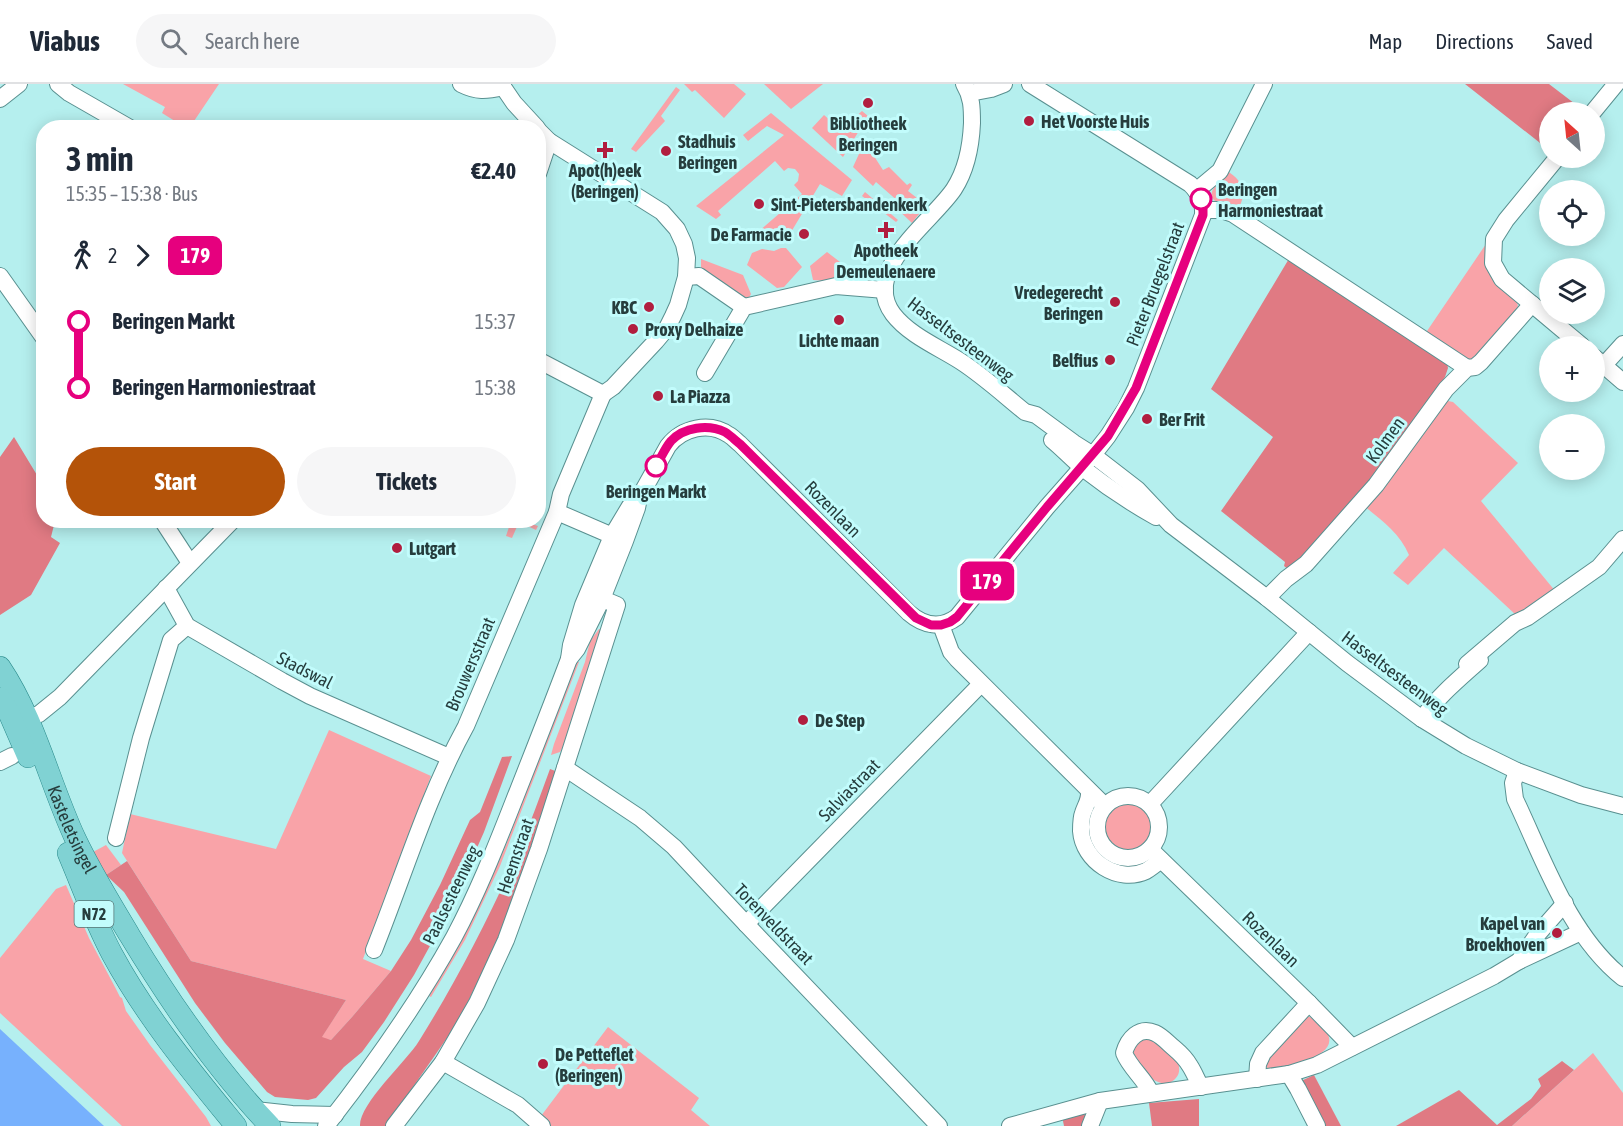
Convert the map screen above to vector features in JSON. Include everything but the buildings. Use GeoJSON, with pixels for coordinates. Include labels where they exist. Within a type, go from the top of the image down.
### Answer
{"type":"FeatureCollection","features":[{"type":"Feature","properties":{"kind":"main road","name":"Kasteletsingel"},"geometry":{"type":"LineString","coordinates":[[0,668],[27,719],[74,836],[95,878],[183,1020],[222,1071],[270,1126]]}},
{"type":"Feature","properties":{"kind":"main road","name":"Kasteletsingel"},"geometry":{"type":"LineString","coordinates":[[0,698],[112,953],[168,1041],[236,1126]]}},
{"type":"Feature","properties":{"kind":"street"},"geometry":{"type":"LineString","coordinates":[[0,99],[19,84]]}},
{"type":"Feature","properties":{"kind":"street"},"geometry":{"type":"LineString","coordinates":[[461,84],[471,89],[482,90],[502,85],[529,120]]}},
{"type":"Feature","properties":{"kind":"street"},"geometry":{"type":"LineString","coordinates":[[705,373],[744,307],[836,286],[885,290],[892,262],[945,202],[964,169],[971,137],[972,106],[967,88],[992,89],[1004,84]]}},
{"type":"Feature","properties":{"kind":"street"},"geometry":{"type":"LineString","coordinates":[[1030,84],[1190,184],[1196,190],[1220,171],[1264,84]]}},
{"type":"Feature","properties":{"kind":"street"},"geometry":{"type":"LineString","coordinates":[[1601,102],[1616,84]]}},
{"type":"Feature","properties":{"kind":"street"},"geometry":{"type":"LineString","coordinates":[[60,86],[117,120]]}},
{"type":"Feature","properties":{"kind":"street"},"geometry":{"type":"LineString","coordinates":[[546,136],[662,212],[671,221],[684,244],[687,258],[686,278],[676,311],[667,328],[613,387],[603,394],[546,364]]}},
{"type":"Feature","properties":{"kind":"street"},"geometry":{"type":"LineString","coordinates":[[1549,168],[1498,232],[1494,239],[1493,263],[1502,279],[1570,336]]}},
{"type":"Feature","properties":{"kind":"street","name":"Pieter Bruegelstraat"},"geometry":{"type":"LineString","coordinates":[[941,625],[950,622],[968,605],[1039,516],[1108,436],[1136,388],[1203,215],[1202,201],[1196,190]]}},
{"type":"Feature","properties":{"kind":"street"},"geometry":{"type":"LineString","coordinates":[[1203,210],[1221,210],[1233,214],[1467,368]]}},
{"type":"Feature","properties":{"kind":"street"},"geometry":{"type":"LineString","coordinates":[[0,276],[36,327]]}},
{"type":"Feature","properties":{"kind":"street"},"geometry":{"type":"LineString","coordinates":[[686,278],[699,276],[744,307]]}},
{"type":"Feature","properties":{"kind":"street","name":"Hasseltsesteenweg"},"geometry":{"type":"LineString","coordinates":[[885,290],[888,305],[898,319],[933,346],[962,362],[1025,412],[1029,421],[1067,452],[1088,461],[1137,489],[1171,525],[1422,719],[1466,746],[1516,771],[1581,795],[1623,806]]}},
{"type":"Feature","properties":{"kind":"street","name":"Kolmen"},"geometry":{"type":"LineString","coordinates":[[1267,598],[1305,564],[1376,485],[1446,389],[1467,368],[1475,367],[1481,362],[1532,304]]}},
{"type":"Feature","properties":{"kind":"street"},"geometry":{"type":"LineString","coordinates":[[1605,357],[1623,344]]}},
{"type":"Feature","properties":{"kind":"street"},"geometry":{"type":"LineString","coordinates":[[1605,366],[1623,382]]}},
{"type":"Feature","properties":{"kind":"street","name":"Brouwersstraat"},"geometry":{"type":"LineString","coordinates":[[374,950],[449,757],[466,726],[557,512],[561,494],[603,394]]}},
{"type":"Feature","properties":{"kind":"street","name":"Rozenlaan"},"geometry":{"type":"LineString","coordinates":[[694,429],[712,428],[728,434],[916,618],[931,625],[941,625]]}},
{"type":"Feature","properties":{"kind":"street","name":"Paalsesteenweg"},"geometry":{"type":"LineString","coordinates":[[332,1122],[377,1060],[425,987],[455,935],[489,864],[569,659],[571,645],[595,596],[631,505],[639,498],[668,446],[679,435],[694,429]]}},
{"type":"Feature","properties":{"kind":"street"},"geometry":{"type":"LineString","coordinates":[[557,512],[619,538]]}},
{"type":"Feature","properties":{"kind":"street"},"geometry":{"type":"LineString","coordinates":[[167,528],[190,563]]}},
{"type":"Feature","properties":{"kind":"street"},"geometry":{"type":"LineString","coordinates":[[27,719],[49,707],[60,697],[225,528]]}},
{"type":"Feature","properties":{"kind":"street"},"geometry":{"type":"LineString","coordinates":[[1467,664],[1515,623],[1528,617],[1599,567],[1623,538]]}},
{"type":"Feature","properties":{"kind":"street"},"geometry":{"type":"LineString","coordinates":[[116,838],[141,738],[171,640],[187,626],[166,588]]}},
{"type":"Feature","properties":{"kind":"street","name":"Heemstraat"},"geometry":{"type":"LineString","coordinates":[[394,1126],[443,1062],[477,1003],[506,940],[539,849],[616,605],[595,596]]}},
{"type":"Feature","properties":{"kind":"street"},"geometry":{"type":"LineString","coordinates":[[941,625],[951,652],[1106,806]]}},
{"type":"Feature","properties":{"kind":"street","name":"Stadswal"},"geometry":{"type":"LineString","coordinates":[[187,626],[310,696],[449,757]]}},
{"type":"Feature","properties":{"kind":"street"},"geometry":{"type":"LineString","coordinates":[[1150,804],[1309,632]]}},
{"type":"Feature","properties":{"kind":"street"},"geometry":{"type":"LineString","coordinates":[[1422,719],[1449,687],[1512,633]]}},
{"type":"Feature","properties":{"kind":"street","name":"Salviastraat"},"geometry":{"type":"LineString","coordinates":[[746,924],[981,684]]}},
{"type":"Feature","properties":{"kind":"street","name":"Torenveldstraat"},"geometry":{"type":"LineString","coordinates":[[565,768],[639,818],[674,847],[939,1126]]}},
{"type":"Feature","properties":{"kind":"street"},"geometry":{"type":"LineString","coordinates":[[1516,771],[1515,799],[1565,903],[1592,948],[1608,966],[1623,978]]}},
{"type":"Feature","properties":{"kind":"street"},"geometry":{"type":"LineString","coordinates":[[1089,791],[1089,800],[1082,813],[1082,837],[1088,852],[1098,863],[1115,873],[1126,875],[1145,871],[1155,854],[1158,818],[1150,804],[1142,799],[1122,796],[1113,800],[1100,813],[1098,832],[1101,841],[1106,849],[1123,857],[1155,854]]}},
{"type":"Feature","properties":{"kind":"street","name":"Rozenlaan"},"geometry":{"type":"LineString","coordinates":[[1155,854],[1352,1047]]}},
{"type":"Feature","properties":{"kind":"street"},"geometry":{"type":"LineString","coordinates":[[1519,961],[1537,935],[1565,903]]}},
{"type":"Feature","properties":{"kind":"street"},"geometry":{"type":"LineString","coordinates":[[1010,1126],[1100,1101],[1289,1074],[1317,1065],[1494,976],[1519,961],[1581,932]]}},
{"type":"Feature","properties":{"kind":"street"},"geometry":{"type":"LineString","coordinates":[[1257,1079],[1258,1064],[1263,1053],[1309,1003]]}},
{"type":"Feature","properties":{"kind":"street"},"geometry":{"type":"LineString","coordinates":[[1151,1093],[1146,1082],[1127,1061],[1124,1053],[1131,1038],[1144,1031],[1160,1036],[1182,1055],[1190,1064],[1201,1087]]}},
{"type":"Feature","properties":{"kind":"street"},"geometry":{"type":"LineString","coordinates":[[443,1062],[518,1106],[542,1126]]}},
{"type":"Feature","properties":{"kind":"street"},"geometry":{"type":"LineString","coordinates":[[1289,1074],[1317,1126]]}},
{"type":"Feature","properties":{"kind":"street"},"geometry":{"type":"LineString","coordinates":[[1090,1126],[1100,1101]]}},
{"type":"Feature","properties":{"kind":"street"},"geometry":{"type":"LineString","coordinates":[[255,1110],[301,1115],[332,1122]]}},
{"type":"Feature","properties":{"kind":"shaded area"},"geometry":{"type":"Polygon","coordinates":[[[123,84],[219,84],[195,120],[173,120],[162,113],[165,107],[123,84]]]}},
{"type":"Feature","properties":{"kind":"shaded area"},"geometry":{"type":"Polygon","coordinates":[[[684,84],[734,84],[746,94],[724,118],[695,90],[692,92],[684,84]]]}},
{"type":"Feature","properties":{"kind":"shaded area"},"geometry":{"type":"Polygon","coordinates":[[[764,84],[823,84],[791,109],[764,84]]]}},
{"type":"Feature","properties":{"kind":"shaded area"},"geometry":{"type":"Polygon","coordinates":[[[1465,84],[1549,84],[1573,102],[1539,102],[1539,142],[1465,84]]]}},
{"type":"Feature","properties":{"kind":"shaded area"},"geometry":{"type":"Polygon","coordinates":[[[676,87],[680,90],[661,116],[665,121],[636,152],[631,149],[676,87]]]}},
{"type":"Feature","properties":{"kind":"shaded area"},"geometry":{"type":"Polygon","coordinates":[[[862,111],[868,116],[843,157],[812,128],[824,115],[841,130],[862,111]]]}},
{"type":"Feature","properties":{"kind":"shaded area"},"geometry":{"type":"Polygon","coordinates":[[[771,113],[852,180],[842,196],[820,184],[785,242],[755,243],[759,231],[802,194],[794,185],[798,181],[799,174],[795,169],[788,168],[784,171],[775,161],[718,211],[721,215],[716,219],[696,206],[784,135],[767,126],[748,141],[743,135],[771,113]]]}},
{"type":"Feature","properties":{"kind":"shaded area"},"geometry":{"type":"Polygon","coordinates":[[[864,143],[875,146],[870,150],[883,170],[889,167],[907,185],[910,183],[912,185],[908,191],[926,205],[912,223],[895,207],[899,202],[876,182],[873,186],[853,167],[864,143]]]}},
{"type":"Feature","properties":{"kind":"shaded area"},"geometry":{"type":"Polygon","coordinates":[[[1227,171],[1237,179],[1242,189],[1242,200],[1236,212],[1218,203],[1212,196],[1215,186],[1227,171]]]}},
{"type":"Feature","properties":{"kind":"shaded area"},"geometry":{"type":"Polygon","coordinates":[[[865,192],[898,220],[896,222],[862,196],[865,192]]]}},
{"type":"Feature","properties":{"kind":"shaded area"},"geometry":{"type":"Polygon","coordinates":[[[1486,244],[1485,260],[1517,299],[1518,308],[1479,355],[1470,360],[1425,334],[1486,244]]]}},
{"type":"Feature","properties":{"kind":"shaded area"},"geometry":{"type":"Polygon","coordinates":[[[786,248],[802,267],[784,287],[777,288],[747,265],[752,253],[762,249],[774,251],[786,248]]]}},
{"type":"Feature","properties":{"kind":"shaded area"},"geometry":{"type":"Polygon","coordinates":[[[827,252],[853,272],[840,282],[813,280],[810,266],[827,252]]]}},
{"type":"Feature","properties":{"kind":"shaded area"},"geometry":{"type":"Polygon","coordinates":[[[1290,257],[1447,363],[1448,368],[1445,377],[1358,500],[1289,570],[1284,566],[1285,562],[1221,511],[1273,437],[1211,389],[1290,257]]]}},
{"type":"Feature","properties":{"kind":"shaded area"},"geometry":{"type":"Polygon","coordinates":[[[701,259],[743,275],[751,294],[747,301],[701,270],[701,259]]]}},
{"type":"Feature","properties":{"kind":"shaded area"},"geometry":{"type":"Polygon","coordinates":[[[1444,402],[1453,402],[1518,463],[1481,501],[1556,592],[1517,616],[1444,548],[1408,585],[1393,573],[1409,555],[1405,547],[1389,527],[1363,505],[1444,402]]]}},
{"type":"Feature","properties":{"kind":"shaded area"},"geometry":{"type":"Polygon","coordinates":[[[14,437],[36,473],[36,528],[53,528],[51,537],[60,543],[31,595],[0,615],[0,457],[14,437]]]}},
{"type":"Feature","properties":{"kind":"shaded area"},"geometry":{"type":"Polygon","coordinates":[[[509,528],[516,528],[512,538],[506,536],[509,528]]]}},
{"type":"Feature","properties":{"kind":"shaded area"},"geometry":{"type":"Polygon","coordinates":[[[601,629],[564,745],[560,752],[551,755],[585,662],[590,641],[601,629]]]}},
{"type":"Feature","properties":{"kind":"shaded area"},"geometry":{"type":"Polygon","coordinates":[[[576,661],[579,662],[500,866],[465,940],[431,997],[429,996],[477,909],[506,845],[576,661]]]}},
{"type":"Feature","properties":{"kind":"shaded area"},"geometry":{"type":"Polygon","coordinates":[[[329,730],[431,776],[363,959],[391,971],[331,1040],[321,1038],[346,1000],[191,961],[122,853],[130,814],[276,849],[329,730]]]}},
{"type":"Feature","properties":{"kind":"shaded area"},"geometry":{"type":"Polygon","coordinates":[[[512,756],[484,832],[448,913],[414,975],[362,1052],[344,1067],[316,1098],[308,1100],[275,1097],[267,1092],[225,1043],[195,1003],[124,892],[106,875],[127,861],[191,961],[346,1000],[322,1037],[331,1040],[391,971],[411,940],[470,820],[480,812],[502,757],[512,756]]]}},
{"type":"Feature","properties":{"kind":"shaded area"},"geometry":{"type":"Polygon","coordinates":[[[550,769],[558,772],[505,926],[458,1022],[386,1126],[360,1126],[367,1106],[413,1050],[447,995],[519,850],[550,769]]]}},
{"type":"Feature","properties":{"kind":"shaded area"},"geometry":{"type":"Polygon","coordinates":[[[1123,803],[1133,803],[1148,813],[1152,827],[1148,841],[1142,847],[1133,851],[1123,851],[1108,841],[1104,832],[1104,822],[1114,807],[1123,803]]]}},
{"type":"Feature","properties":{"kind":"shaded area"},"geometry":{"type":"Polygon","coordinates":[[[1090,814],[1093,815],[1093,837],[1102,853],[1119,862],[1141,862],[1142,865],[1120,867],[1100,857],[1088,835],[1090,814]]]}},
{"type":"Feature","properties":{"kind":"shaded area"},"geometry":{"type":"Polygon","coordinates":[[[106,845],[121,865],[106,875],[93,852],[106,845]]]}},
{"type":"Feature","properties":{"kind":"shaded area"},"geometry":{"type":"Polygon","coordinates":[[[66,885],[89,938],[122,998],[126,1011],[211,1126],[122,1126],[0,1013],[0,958],[56,889],[66,885]]]}},
{"type":"Feature","properties":{"kind":"shaded area"},"geometry":{"type":"Polygon","coordinates":[[[1308,1016],[1326,1031],[1329,1040],[1327,1048],[1320,1054],[1298,1063],[1269,1069],[1266,1067],[1265,1057],[1308,1016]]]}},
{"type":"Feature","properties":{"kind":"shaded area"},"geometry":{"type":"Polygon","coordinates":[[[608,1027],[699,1098],[691,1110],[710,1126],[551,1126],[541,1116],[608,1027]]]}},
{"type":"Feature","properties":{"kind":"shaded area"},"geometry":{"type":"Polygon","coordinates":[[[1148,1036],[1178,1062],[1178,1074],[1169,1083],[1157,1082],[1133,1060],[1132,1046],[1148,1036]]]}},
{"type":"Feature","properties":{"kind":"shaded area"},"geometry":{"type":"Polygon","coordinates":[[[1593,1053],[1623,1093],[1623,1126],[1512,1126],[1593,1053]]]}},
{"type":"Feature","properties":{"kind":"shaded area"},"geometry":{"type":"Polygon","coordinates":[[[1562,1061],[1574,1070],[1512,1126],[1396,1126],[1459,1090],[1497,1125],[1531,1099],[1541,1086],[1538,1079],[1562,1061]]]}},
{"type":"Feature","properties":{"kind":"shaded area"},"geometry":{"type":"Polygon","coordinates":[[[1314,1075],[1341,1126],[1324,1126],[1301,1081],[1314,1075]]]}},
{"type":"Feature","properties":{"kind":"shaded area"},"geometry":{"type":"Polygon","coordinates":[[[1199,1099],[1199,1126],[1152,1126],[1149,1103],[1199,1099]]]}},
{"type":"Feature","properties":{"kind":"shaded area"},"geometry":{"type":"Polygon","coordinates":[[[1089,1113],[1086,1126],[1064,1126],[1062,1116],[1089,1113]]]}},
{"type":"Feature","properties":{"kind":"water"},"geometry":{"type":"Polygon","coordinates":[[[0,1029],[104,1126],[0,1126],[0,1029]]]}},
{"type":"Feature","properties":{"kind":"bus line","name":"179"},"geometry":{"type":"LineString","coordinates":[[656,466],[671,442],[689,430],[712,428],[728,434],[916,618],[931,625],[950,622],[968,605],[1047,507],[1093,455],[1126,408],[1136,388],[1203,215],[1201,199]]}},
{"type":"Feature","properties":{"kind":"place","name":"Bibliotheek Beringen"},"geometry":{"type":"Point","coordinates":[868,103]}},
{"type":"Feature","properties":{"kind":"place","name":"Het Voorste Huis"},"geometry":{"type":"Point","coordinates":[1029,121]}},
{"type":"Feature","properties":{"kind":"place","name":"Apot(h)eek (Beringen)"},"geometry":{"type":"Point","coordinates":[605,150]}},
{"type":"Feature","properties":{"kind":"place","name":"Stadhuis Beringen"},"geometry":{"type":"Point","coordinates":[666,151]}},
{"type":"Feature","properties":{"kind":"place","name":"Beringen Harmoniestraat"},"geometry":{"type":"Point","coordinates":[1201,199]}},
{"type":"Feature","properties":{"kind":"place","name":"Sint-Pietersbandenkerk"},"geometry":{"type":"Point","coordinates":[759,204]}},
{"type":"Feature","properties":{"kind":"place","name":"Apotheek Demeulenaere"},"geometry":{"type":"Point","coordinates":[886,230]}},
{"type":"Feature","properties":{"kind":"place","name":"De Farmacie"},"geometry":{"type":"Point","coordinates":[804,234]}},
{"type":"Feature","properties":{"kind":"place","name":"Vredegerecht Beringen"},"geometry":{"type":"Point","coordinates":[1115,302]}},
{"type":"Feature","properties":{"kind":"place","name":"KBC"},"geometry":{"type":"Point","coordinates":[649,307]}},
{"type":"Feature","properties":{"kind":"place","name":"Lichte maan"},"geometry":{"type":"Point","coordinates":[839,320]}},
{"type":"Feature","properties":{"kind":"place","name":"Proxy Delhaize"},"geometry":{"type":"Point","coordinates":[633,329]}},
{"type":"Feature","properties":{"kind":"place","name":"Belfius"},"geometry":{"type":"Point","coordinates":[1110,360]}},
{"type":"Feature","properties":{"kind":"place","name":"La Piazza"},"geometry":{"type":"Point","coordinates":[658,396]}},
{"type":"Feature","properties":{"kind":"place","name":"Ber Frit"},"geometry":{"type":"Point","coordinates":[1147,419]}},
{"type":"Feature","properties":{"kind":"place","name":"Beringen Markt"},"geometry":{"type":"Point","coordinates":[656,466]}},
{"type":"Feature","properties":{"kind":"place","name":"Lutgart"},"geometry":{"type":"Point","coordinates":[397,548]}},
{"type":"Feature","properties":{"kind":"place","name":"De Step"},"geometry":{"type":"Point","coordinates":[803,720]}},
{"type":"Feature","properties":{"kind":"place","name":"Kapel van Broekhoven"},"geometry":{"type":"Point","coordinates":[1557,933]}},
{"type":"Feature","properties":{"kind":"place","name":"De Petteflet (Beringen)"},"geometry":{"type":"Point","coordinates":[543,1064]}}]}
